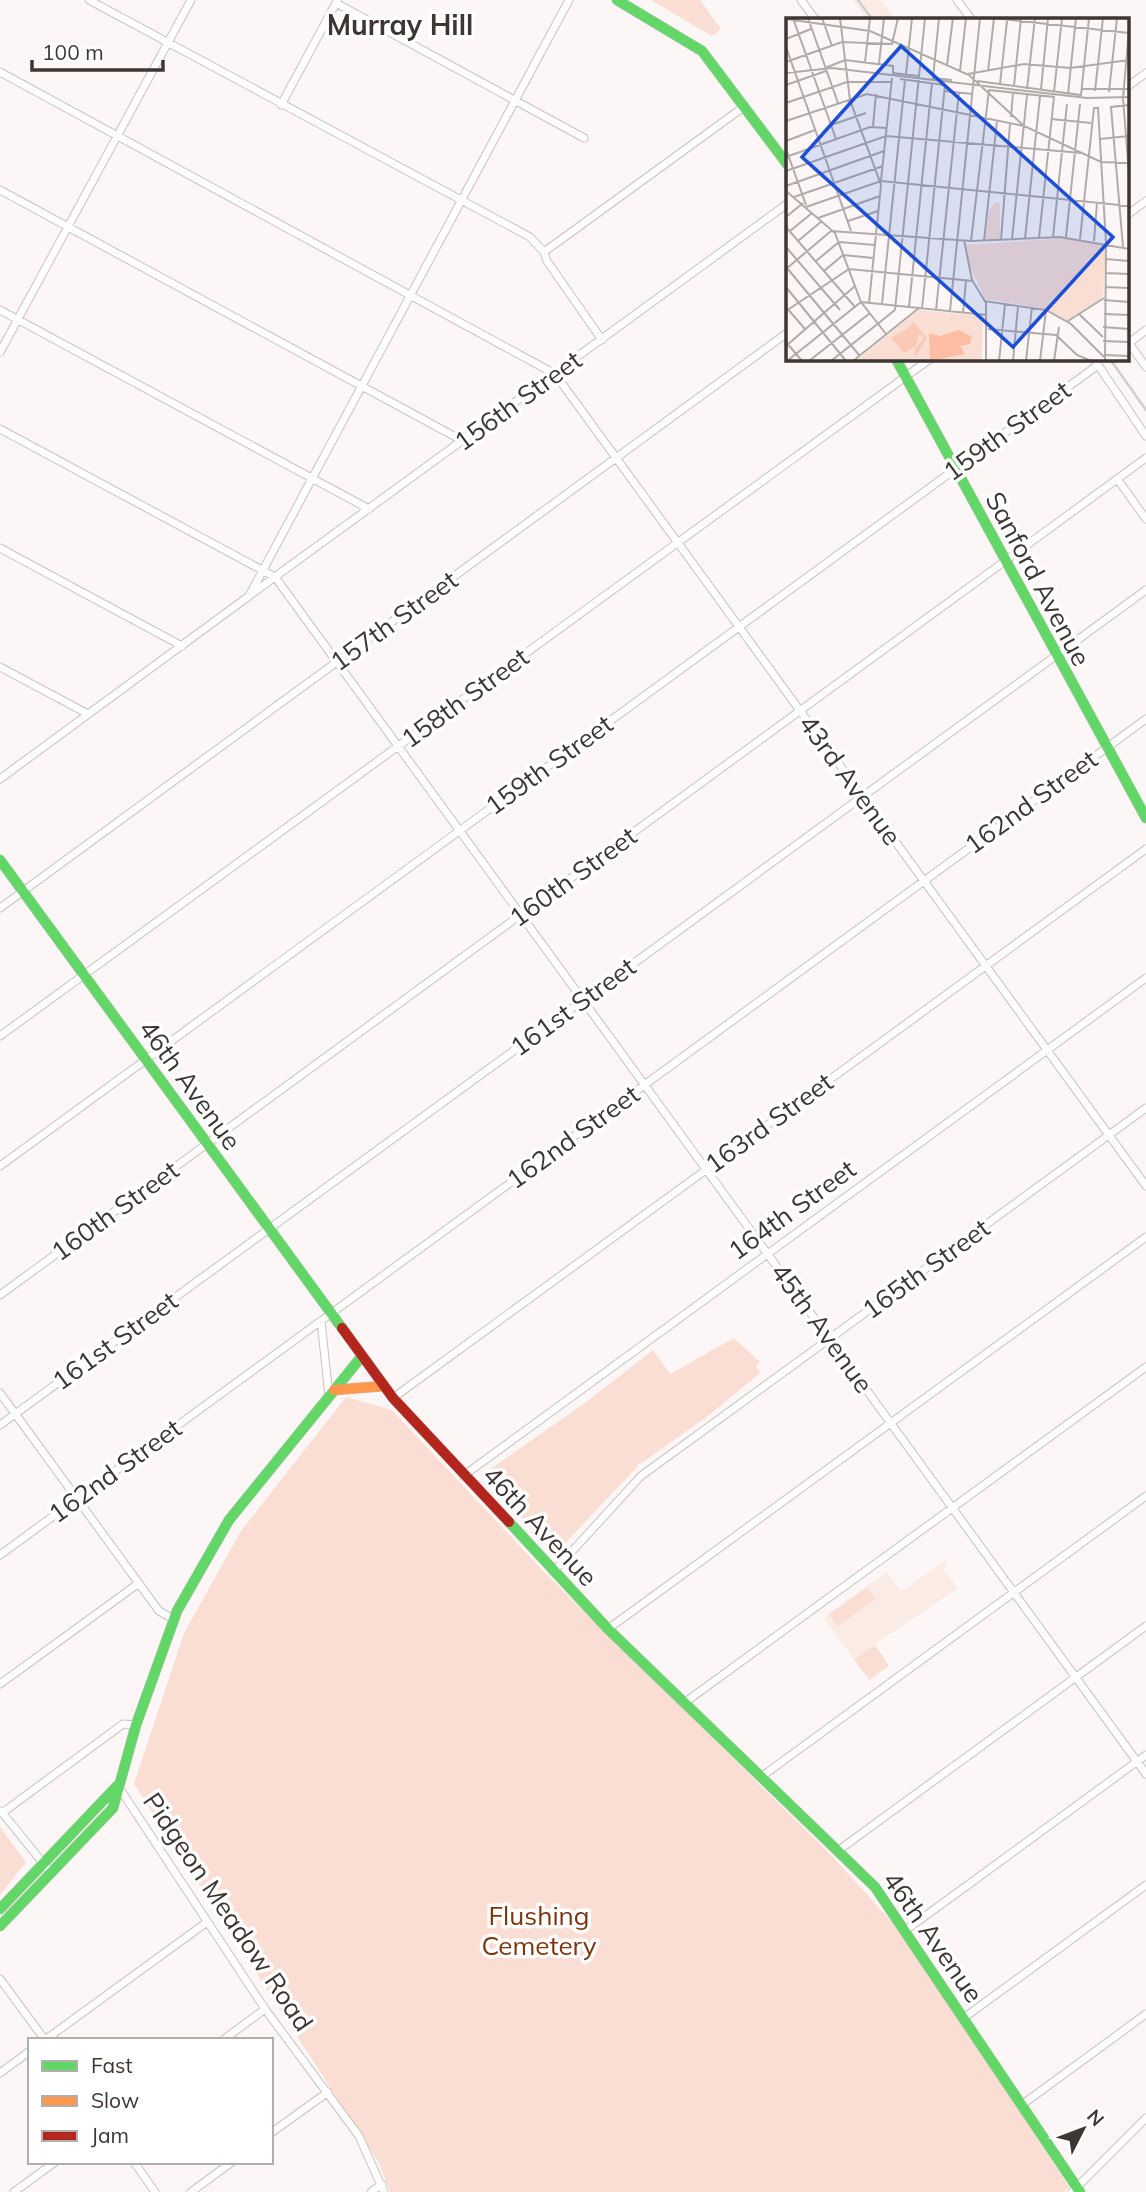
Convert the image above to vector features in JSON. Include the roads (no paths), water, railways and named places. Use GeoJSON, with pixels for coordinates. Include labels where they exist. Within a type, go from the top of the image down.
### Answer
{"type":"FeatureCollection","features":[{"type":"Feature","properties":{"kind":"street"},"geometry":{"type":"LineString","coordinates":[[89,0],[460,202],[530,237],[544,252],[547,261],[602,340]]}},
{"type":"Feature","properties":{"kind":"street"},"geometry":{"type":"LineString","coordinates":[[0,352],[191,0]]}},
{"type":"Feature","properties":{"kind":"street","name":"156th Street"},"geometry":{"type":"LineString","coordinates":[[249,597],[310,478],[569,0]]}},
{"type":"Feature","properties":{"kind":"street"},"geometry":{"type":"LineString","coordinates":[[617,0],[702,51],[786,163]]}},
{"type":"Feature","properties":{"kind":"street"},"geometry":{"type":"LineString","coordinates":[[801,0],[814,18]]}},
{"type":"Feature","properties":{"kind":"street"},"geometry":{"type":"LineString","coordinates":[[957,0],[970,18]]}},
{"type":"Feature","properties":{"kind":"street"},"geometry":{"type":"LineString","coordinates":[[281,105],[337,1],[584,138]]}},
{"type":"Feature","properties":{"kind":"street"},"geometry":{"type":"LineString","coordinates":[[0,72],[555,374]]}},
{"type":"Feature","properties":{"kind":"street"},"geometry":{"type":"LineString","coordinates":[[1128,86],[1146,73]]}},
{"type":"Feature","properties":{"kind":"street"},"geometry":{"type":"LineString","coordinates":[[544,252],[745,106]]}},
{"type":"Feature","properties":{"kind":"street"},"geometry":{"type":"LineString","coordinates":[[0,190],[463,441]]}},
{"type":"Feature","properties":{"kind":"street"},"geometry":{"type":"LineString","coordinates":[[1128,214],[1146,201]]}},
{"type":"Feature","properties":{"kind":"street","name":"156th Street"},"geometry":{"type":"LineString","coordinates":[[0,779],[786,205]]}},
{"type":"Feature","properties":{"kind":"street"},"geometry":{"type":"LineString","coordinates":[[0,310],[369,509]]}},
{"type":"Feature","properties":{"kind":"street"},"geometry":{"type":"LineString","coordinates":[[1146,331],[1129,343],[1146,367]]}},
{"type":"Feature","properties":{"kind":"street","name":"157th Street"},"geometry":{"type":"LineString","coordinates":[[0,908],[786,334]]}},
{"type":"Feature","properties":{"kind":"street","name":"Sanford Avenue"},"geometry":{"type":"LineString","coordinates":[[897,360],[1105,748],[1146,818]]}},
{"type":"Feature","properties":{"kind":"street","name":"158th Street"},"geometry":{"type":"LineString","coordinates":[[0,1036],[929,360]]}},
{"type":"Feature","properties":{"kind":"street"},"geometry":{"type":"LineString","coordinates":[[1096,362],[1146,436]]}},
{"type":"Feature","properties":{"kind":"street","name":"159th Street"},"geometry":{"type":"LineString","coordinates":[[0,1166],[956,469],[1096,362]]}},
{"type":"Feature","properties":{"kind":"street","name":"43rd Avenue"},"geometry":{"type":"LineString","coordinates":[[555,374],[1146,1186]]}},
{"type":"Feature","properties":{"kind":"street"},"geometry":{"type":"LineString","coordinates":[[0,429],[275,577]]}},
{"type":"Feature","properties":{"kind":"street","name":"160th Street"},"geometry":{"type":"LineString","coordinates":[[0,1295],[1146,458]]}},
{"type":"Feature","properties":{"kind":"street"},"geometry":{"type":"LineString","coordinates":[[1118,481],[1146,520]]}},
{"type":"Feature","properties":{"kind":"street"},"geometry":{"type":"LineString","coordinates":[[0,548],[182,646]]}},
{"type":"Feature","properties":{"kind":"street","name":"45th Avenue"},"geometry":{"type":"LineString","coordinates":[[275,577],[1146,1774]]}},
{"type":"Feature","properties":{"kind":"street","name":"161st Street"},"geometry":{"type":"LineString","coordinates":[[0,1424],[1146,590]]}},
{"type":"Feature","properties":{"kind":"street"},"geometry":{"type":"LineString","coordinates":[[0,667],[88,714]]}},
{"type":"Feature","properties":{"kind":"street","name":"162nd Street"},"geometry":{"type":"LineString","coordinates":[[0,1555],[1146,719]]}},
{"type":"Feature","properties":{"kind":"street","name":"163rd Street"},"geometry":{"type":"LineString","coordinates":[[393,1398],[1146,849]]}},
{"type":"Feature","properties":{"kind":"street","name":"46th Avenue"},"geometry":{"type":"LineString","coordinates":[[0,860],[393,1398],[608,1629],[839,1850],[875,1888],[965,2017],[1077,2191]]}},
{"type":"Feature","properties":{"kind":"street","name":"164th Street"},"geometry":{"type":"LineString","coordinates":[[463,1476],[1146,978]]}},
{"type":"Feature","properties":{"kind":"street","name":"165th Street"},"geometry":{"type":"LineString","coordinates":[[553,1572],[641,1476],[1146,1108]]}},
{"type":"Feature","properties":{"kind":"street"},"geometry":{"type":"LineString","coordinates":[[608,1629],[1146,1237]]}},
{"type":"Feature","properties":{"kind":"street"},"geometry":{"type":"LineString","coordinates":[[321,1321],[331,1393],[384,1386]]}},
{"type":"Feature","properties":{"kind":"street","name":"Pidgeon Meadow Road"},"geometry":{"type":"LineString","coordinates":[[362,1356],[229,1520],[173,1619],[118,1786],[265,2009],[359,2136],[383,2188]]}},
{"type":"Feature","properties":{"kind":"street"},"geometry":{"type":"LineString","coordinates":[[684,1703],[1146,1367]]}},
{"type":"Feature","properties":{"kind":"street"},"geometry":{"type":"LineString","coordinates":[[0,1393],[159,1611],[173,1619]]}},
{"type":"Feature","properties":{"kind":"street"},"geometry":{"type":"LineString","coordinates":[[761,1777],[1146,1496]]}},
{"type":"Feature","properties":{"kind":"street"},"geometry":{"type":"LineString","coordinates":[[0,1684],[139,1583]]}},
{"type":"Feature","properties":{"kind":"street"},"geometry":{"type":"LineString","coordinates":[[839,1850],[1146,1626]]}},
{"type":"Feature","properties":{"kind":"street"},"geometry":{"type":"LineString","coordinates":[[51,1873],[1,1811],[123,1724],[136,1725]]}},
{"type":"Feature","properties":{"kind":"street"},"geometry":{"type":"LineString","coordinates":[[906,1930],[1146,1755]]}},
{"type":"Feature","properties":{"kind":"street"},"geometry":{"type":"LineString","coordinates":[[0,1909],[118,1786]]}},
{"type":"Feature","properties":{"kind":"street"},"geometry":{"type":"LineString","coordinates":[[0,1926],[113,1808],[118,1786]]}},
{"type":"Feature","properties":{"kind":"street"},"geometry":{"type":"LineString","coordinates":[[965,2017],[1146,1885]]}},
{"type":"Feature","properties":{"kind":"street"},"geometry":{"type":"LineString","coordinates":[[48,2038],[207,1922]]}},
{"type":"Feature","properties":{"kind":"street"},"geometry":{"type":"LineString","coordinates":[[0,1979],[44,2038]]}},
{"type":"Feature","properties":{"kind":"street"},"geometry":{"type":"LineString","coordinates":[[226,2038],[265,2009]]}},
{"type":"Feature","properties":{"kind":"street"},"geometry":{"type":"LineString","coordinates":[[1023,2105],[1146,2014]]}},
{"type":"Feature","properties":{"kind":"street"},"geometry":{"type":"LineString","coordinates":[[0,2073],[28,2052]]}},
{"type":"Feature","properties":{"kind":"street"},"geometry":{"type":"LineString","coordinates":[[273,2132],[328,2092]]}},
{"type":"Feature","properties":{"kind":"street"},"geometry":{"type":"LineString","coordinates":[[1077,2191],[1146,2118]]}},
{"type":"Feature","properties":{"kind":"street"},"geometry":{"type":"LineString","coordinates":[[14,2192],[52,2164]]}},
{"type":"Feature","properties":{"kind":"street"},"geometry":{"type":"LineString","coordinates":[[135,2164],[155,2192]]}},
{"type":"Feature","properties":{"kind":"street"},"geometry":{"type":"LineString","coordinates":[[191,2192],[229,2164]]}},
{"type":"Feature","properties":{"kind":"street"},"geometry":{"type":"LineString","coordinates":[[371,2192],[383,2188]]}},
{"type":"Feature","properties":{"kind":"railway"},"geometry":{"type":"LineString","coordinates":[[858,0],[871,18]]}},
{"type":"Feature","properties":{"kind":"railway"},"geometry":{"type":"LineString","coordinates":[[1111,360],[1146,410]]}},
{"type":"Feature","properties":{"kind":"district","name":"Murray Hill"},"geometry":{"type":"Point","coordinates":[400,25]}},
{"type":"Feature","properties":{"kind":"park label","name":"Flushing Cemetery"},"geometry":{"type":"Point","coordinates":[539,1931]}}]}
